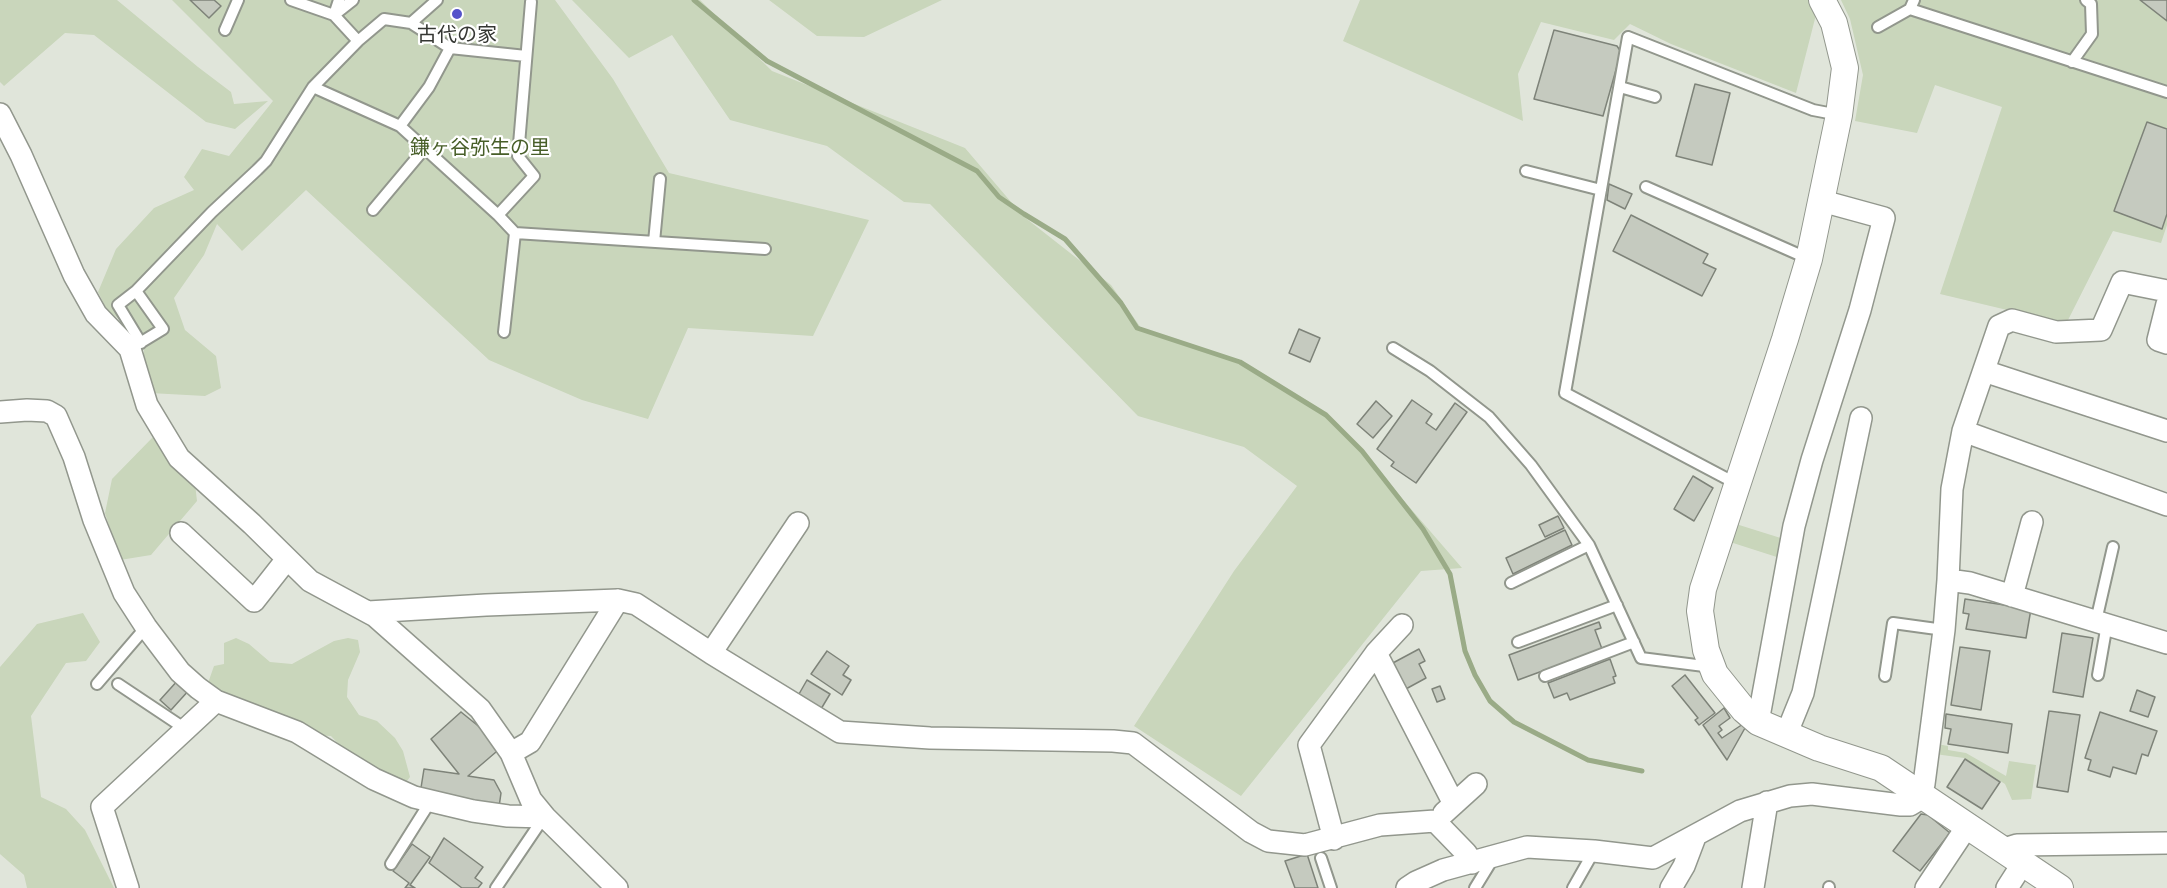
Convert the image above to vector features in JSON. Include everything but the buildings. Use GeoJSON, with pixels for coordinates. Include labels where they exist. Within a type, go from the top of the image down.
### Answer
{"type":"FeatureCollection","features":[{"type":"Feature","properties":{"kind":"street"},"geometry":{"type":"LineString","coordinates":[[1822,0],[1834,23],[1845,68],[1839,116],[1809,259],[1702,590],[1700,611],[1702,633],[1715,674],[1744,710],[1758,722],[1819,748],[1881,768],[2060,888]]}},
{"type":"Feature","properties":{"kind":"street"},"geometry":{"type":"LineString","coordinates":[[0,114],[21,155],[74,275],[96,314],[136,346],[147,405],[179,458],[310,582],[375,616],[480,709],[511,753],[531,800],[615,887]]}},
{"type":"Feature","properties":{"kind":"street"},"geometry":{"type":"LineString","coordinates":[[1758,722],[1794,526],[1812,460],[1860,310],[1884,218],[1822,201]]}},
{"type":"Feature","properties":{"kind":"street"},"geometry":{"type":"LineString","coordinates":[[1407,888],[1443,870],[1527,847],[1594,851],[1653,858],[1740,811],[1790,796],[1812,794],[1910,805],[1920,796],[1924,784],[1944,630],[1952,489],[1963,431],[1999,326],[2012,320],[2056,332],[2101,330],[2122,282],[2167,291]]}},
{"type":"Feature","properties":{"kind":"street"},"geometry":{"type":"LineString","coordinates":[[2167,304],[2158,340],[2167,343]]}},
{"type":"Feature","properties":{"kind":"street"},"geometry":{"type":"LineString","coordinates":[[1984,371],[2167,431]]}},
{"type":"Feature","properties":{"kind":"street"},"geometry":{"type":"LineString","coordinates":[[0,412],[47,411],[56,416],[74,457],[94,520],[124,593],[180,672],[198,688],[216,701],[297,732],[374,779],[430,802],[508,816],[545,817]]}},
{"type":"Feature","properties":{"kind":"street"},"geometry":{"type":"LineString","coordinates":[[1786,735],[1803,693],[1861,418]]}},
{"type":"Feature","properties":{"kind":"street"},"geometry":{"type":"LineString","coordinates":[[1963,431],[2167,505]]}},
{"type":"Feature","properties":{"kind":"street"},"geometry":{"type":"LineString","coordinates":[[2012,596],[2032,522]]}},
{"type":"Feature","properties":{"kind":"street"},"geometry":{"type":"LineString","coordinates":[[711,653],[798,523]]}},
{"type":"Feature","properties":{"kind":"street"},"geometry":{"type":"LineString","coordinates":[[181,533],[254,601],[287,558]]}},
{"type":"Feature","properties":{"kind":"street"},"geometry":{"type":"LineString","coordinates":[[1948,580],[1970,583],[2167,643]]}},
{"type":"Feature","properties":{"kind":"street"},"geometry":{"type":"LineString","coordinates":[[368,612],[618,600],[636,604],[840,732],[930,738],[1133,743],[1251,832],[1268,841],[1305,845],[1380,825],[1435,822],[1476,784]]}},
{"type":"Feature","properties":{"kind":"street"},"geometry":{"type":"LineString","coordinates":[[511,753],[530,742],[618,600]]}},
{"type":"Feature","properties":{"kind":"street"},"geometry":{"type":"LineString","coordinates":[[1334,839],[1308,745],[1376,653],[1402,626]]}},
{"type":"Feature","properties":{"kind":"street"},"geometry":{"type":"LineString","coordinates":[[1376,653],[1454,804]]}},
{"type":"Feature","properties":{"kind":"street"},"geometry":{"type":"LineString","coordinates":[[128,888],[102,807],[216,701]]}},
{"type":"Feature","properties":{"kind":"street"},"geometry":{"type":"LineString","coordinates":[[1753,888],[1767,802]]}},
{"type":"Feature","properties":{"kind":"street"},"geometry":{"type":"LineString","coordinates":[[1435,822],[1466,853],[1472,863]]}},
{"type":"Feature","properties":{"kind":"street"},"geometry":{"type":"LineString","coordinates":[[1926,888],[1968,825]]}},
{"type":"Feature","properties":{"kind":"street"},"geometry":{"type":"LineString","coordinates":[[1671,888],[1684,866],[1695,837]]}},
{"type":"Feature","properties":{"kind":"street"},"geometry":{"type":"LineString","coordinates":[[2007,888],[2016,845],[2167,843]]}},
{"type":"Feature","properties":{"kind":"lane"},"geometry":{"type":"LineString","coordinates":[[225,30],[238,0]]}},
{"type":"Feature","properties":{"kind":"lane"},"geometry":{"type":"LineString","coordinates":[[291,0],[334,15],[358,40]]}},
{"type":"Feature","properties":{"kind":"lane"},"geometry":{"type":"LineString","coordinates":[[334,15],[339,0]]}},
{"type":"Feature","properties":{"kind":"lane"},"geometry":{"type":"LineString","coordinates":[[334,15],[353,0]]}},
{"type":"Feature","properties":{"kind":"lane"},"geometry":{"type":"LineString","coordinates":[[411,23],[437,0]]}},
{"type":"Feature","properties":{"kind":"lane"},"geometry":{"type":"LineString","coordinates":[[2072,62],[2092,34],[2089,1]]}},
{"type":"Feature","properties":{"kind":"lane"},"geometry":{"type":"LineString","coordinates":[[498,215],[534,176],[518,156],[531,2]]}},
{"type":"Feature","properties":{"kind":"lane"},"geometry":{"type":"LineString","coordinates":[[1878,27],[1912,4],[2072,62],[2167,92]]}},
{"type":"Feature","properties":{"kind":"lane"},"geometry":{"type":"LineString","coordinates":[[136,291],[163,329],[136,346],[118,305],[136,291],[212,212],[266,161],[313,87],[358,40],[384,19],[411,23],[450,48],[526,56]]}},
{"type":"Feature","properties":{"kind":"lane"},"geometry":{"type":"LineString","coordinates":[[1737,484],[1565,393],[1628,37],[1813,110],[1839,116]]}},
{"type":"Feature","properties":{"kind":"lane"},"geometry":{"type":"LineString","coordinates":[[400,126],[429,87],[450,48]]}},
{"type":"Feature","properties":{"kind":"lane"},"geometry":{"type":"LineString","coordinates":[[313,87],[400,126],[515,233],[765,249]]}},
{"type":"Feature","properties":{"kind":"lane"},"geometry":{"type":"LineString","coordinates":[[1620,87],[1655,97]]}},
{"type":"Feature","properties":{"kind":"lane"},"geometry":{"type":"LineString","coordinates":[[373,210],[425,148]]}},
{"type":"Feature","properties":{"kind":"lane"},"geometry":{"type":"LineString","coordinates":[[1526,171],[1601,190]]}},
{"type":"Feature","properties":{"kind":"lane"},"geometry":{"type":"LineString","coordinates":[[654,242],[660,180]]}},
{"type":"Feature","properties":{"kind":"lane"},"geometry":{"type":"LineString","coordinates":[[1646,187],[1809,259]]}},
{"type":"Feature","properties":{"kind":"lane"},"geometry":{"type":"LineString","coordinates":[[504,332],[515,233]]}},
{"type":"Feature","properties":{"kind":"lane"},"geometry":{"type":"LineString","coordinates":[[1393,348],[1430,371],[1489,417],[1531,465],[1588,545],[1641,658],[1712,667]]}},
{"type":"Feature","properties":{"kind":"lane"},"geometry":{"type":"LineString","coordinates":[[1510,583],[1588,545]]}},
{"type":"Feature","properties":{"kind":"lane"},"geometry":{"type":"LineString","coordinates":[[2098,675],[2102,623],[2113,547]]}},
{"type":"Feature","properties":{"kind":"lane"},"geometry":{"type":"LineString","coordinates":[[1518,642],[1617,605]]}},
{"type":"Feature","properties":{"kind":"lane"},"geometry":{"type":"LineString","coordinates":[[1885,676],[1893,623],[1944,630]]}},
{"type":"Feature","properties":{"kind":"lane"},"geometry":{"type":"LineString","coordinates":[[97,684],[146,627]]}},
{"type":"Feature","properties":{"kind":"lane"},"geometry":{"type":"LineString","coordinates":[[1545,676],[1634,642]]}},
{"type":"Feature","properties":{"kind":"lane"},"geometry":{"type":"LineString","coordinates":[[118,684],[187,730]]}},
{"type":"Feature","properties":{"kind":"lane"},"geometry":{"type":"LineString","coordinates":[[391,864],[430,802]]}},
{"type":"Feature","properties":{"kind":"lane"},"geometry":{"type":"LineString","coordinates":[[496,888],[545,817]]}},
{"type":"Feature","properties":{"kind":"lane"},"geometry":{"type":"LineString","coordinates":[[1573,888],[1594,851]]}},
{"type":"Feature","properties":{"kind":"lane"},"geometry":{"type":"LineString","coordinates":[[1475,888],[1494,857]]}},
{"type":"Feature","properties":{"kind":"lane"},"geometry":{"type":"LineString","coordinates":[[1321,858],[1331,888]]}},
{"type":"Feature","properties":{"kind":"green space"},"geometry":{"type":"Polygon","coordinates":[[[0,0],[117,0],[231,92],[234,104],[268,101],[235,129],[206,122],[94,35],[65,33],[4,86],[0,82],[0,0]]]}},
{"type":"Feature","properties":{"kind":"green space","name":"鎌ヶ谷弥生の里"},"geometry":{"type":"Polygon","coordinates":[[[172,0],[555,0],[613,79],[669,173],[869,220],[813,336],[688,328],[648,419],[582,400],[489,360],[306,190],[242,251],[217,224],[204,255],[174,298],[185,330],[216,356],[221,388],[205,396],[150,393],[144,378],[144,351],[139,334],[107,310],[98,292],[116,249],[154,208],[194,190],[184,177],[202,149],[229,156],[273,101],[172,0]]]}},
{"type":"Feature","properties":{"kind":"green space"},"geometry":{"type":"Polygon","coordinates":[[[572,0],[700,0],[772,71],[965,148],[1023,216],[1111,285],[1141,328],[1242,362],[1335,421],[1462,568],[1421,571],[1241,796],[1134,726],[1234,571],[1297,486],[1244,447],[1138,416],[930,204],[904,202],[827,146],[730,120],[672,35],[629,58],[572,0]]]}},
{"type":"Feature","properties":{"kind":"green space"},"geometry":{"type":"Polygon","coordinates":[[[769,0],[942,0],[864,37],[817,36],[769,0]]]}},
{"type":"Feature","properties":{"kind":"green space"},"geometry":{"type":"Polygon","coordinates":[[[1360,0],[1812,0],[1818,7],[1796,93],[1671,44],[1630,24],[1614,40],[1541,22],[1518,74],[1523,121],[1343,41],[1360,0]]]}},
{"type":"Feature","properties":{"kind":"green space"},"geometry":{"type":"Polygon","coordinates":[[[1841,0],[2167,0],[2167,225],[2161,243],[2113,231],[2066,324],[1940,294],[2002,107],[1935,85],[1917,133],[1855,121],[1863,75],[1850,19],[1841,0]]]}},
{"type":"Feature","properties":{"kind":"green space"},"geometry":{"type":"Polygon","coordinates":[[[153,437],[172,463],[195,484],[197,501],[151,555],[120,560],[105,513],[112,479],[153,437]]]}},
{"type":"Feature","properties":{"kind":"green space"},"geometry":{"type":"Polygon","coordinates":[[[1736,524],[1787,540],[1783,559],[1730,542],[1736,524]]]}},
{"type":"Feature","properties":{"kind":"green space"},"geometry":{"type":"Polygon","coordinates":[[[83,613],[100,642],[86,661],[66,663],[31,716],[41,797],[66,809],[85,830],[114,888],[27,888],[24,875],[0,854],[0,667],[37,624],[83,613]]]}},
{"type":"Feature","properties":{"kind":"green space"},"geometry":{"type":"Polygon","coordinates":[[[236,638],[249,644],[270,662],[292,664],[334,641],[348,638],[358,640],[360,652],[348,680],[347,697],[359,715],[377,721],[395,738],[403,751],[410,777],[403,786],[349,755],[331,736],[315,735],[225,697],[208,683],[214,666],[224,664],[224,643],[236,638]]]}},
{"type":"Feature","properties":{"kind":"green space"},"geometry":{"type":"Polygon","coordinates":[[[1937,744],[1948,746],[1948,750],[1966,753],[2006,776],[2009,761],[2036,765],[2031,799],[2012,800],[2005,784],[1964,758],[1935,754],[1937,744]]]}},
{"type":"Feature","properties":{"kind":"waterway"},"geometry":{"type":"LineString","coordinates":[[694,0],[767,61],[977,171],[999,197],[1065,239],[1121,303],[1137,328],[1240,362],[1326,415],[1362,451],[1423,529],[1450,574],[1465,651],[1490,701],[1514,722],[1588,760],[1642,771]]}},
{"type":"Feature","properties":{"kind":"place","name":"古代の家"},"geometry":{"type":"Point","coordinates":[457,14]}}]}
